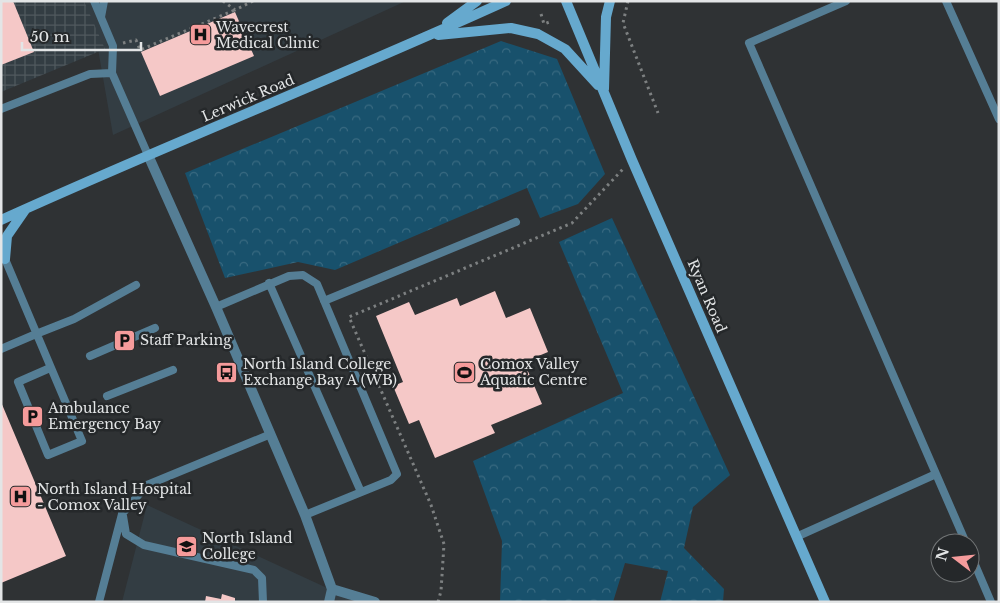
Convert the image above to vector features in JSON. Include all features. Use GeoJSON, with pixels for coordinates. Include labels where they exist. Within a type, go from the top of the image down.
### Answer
{"type":"FeatureCollection","features":[{"type":"Feature","properties":{"kind":"main road"},"geometry":{"type":"LineString","coordinates":[[430,36],[477,1]]}},
{"type":"Feature","properties":{"kind":"main road","name":"Lerwick Road"},"geometry":{"type":"LineString","coordinates":[[2,217],[26,209],[148,155],[430,36],[506,1]]}},
{"type":"Feature","properties":{"kind":"main road","name":"Ryan Road"},"geometry":{"type":"LineString","coordinates":[[566,1],[632,160],[825,602]]}},
{"type":"Feature","properties":{"kind":"main road"},"geometry":{"type":"LineString","coordinates":[[604,92],[606,17],[610,1]]}},
{"type":"Feature","properties":{"kind":"main road"},"geometry":{"type":"LineString","coordinates":[[430,36],[511,28],[538,34],[564,49],[604,92]]}},
{"type":"Feature","properties":{"kind":"main road"},"geometry":{"type":"LineString","coordinates":[[3,257],[7,236],[26,209]]}},
{"type":"Feature","properties":{"kind":"street"},"geometry":{"type":"LineString","coordinates":[[148,155],[216,307],[305,515],[332,589],[329,602]]}},
{"type":"Feature","properties":{"kind":"street"},"geometry":{"type":"LineString","coordinates":[[332,589],[375,602]]}},
{"type":"Feature","properties":{"kind":"lane"},"geometry":{"type":"LineString","coordinates":[[94,1],[113,46],[112,73],[148,155]]}},
{"type":"Feature","properties":{"kind":"lane"},"geometry":{"type":"LineString","coordinates":[[101,17],[104,1]]}},
{"type":"Feature","properties":{"kind":"lane"},"geometry":{"type":"LineString","coordinates":[[846,1],[749,43],[962,533]]}},
{"type":"Feature","properties":{"kind":"lane"},"geometry":{"type":"LineString","coordinates":[[946,1],[999,118]]}},
{"type":"Feature","properties":{"kind":"lane"},"geometry":{"type":"LineString","coordinates":[[1,109],[90,74],[112,73]]}},
{"type":"Feature","properties":{"kind":"lane"},"geometry":{"type":"LineString","coordinates":[[324,301],[516,222]]}},
{"type":"Feature","properties":{"kind":"lane"},"geometry":{"type":"LineString","coordinates":[[3,257],[82,441],[48,455],[18,382],[50,368]]}},
{"type":"Feature","properties":{"kind":"lane"},"geometry":{"type":"LineString","coordinates":[[216,307],[289,276],[302,275],[317,284],[396,474],[391,480],[305,515]]}},
{"type":"Feature","properties":{"kind":"lane"},"geometry":{"type":"LineString","coordinates":[[269,283],[361,492]]}},
{"type":"Feature","properties":{"kind":"lane"},"geometry":{"type":"LineString","coordinates":[[1,349],[74,319],[136,285]]}},
{"type":"Feature","properties":{"kind":"lane"},"geometry":{"type":"LineString","coordinates":[[90,356],[155,328]]}},
{"type":"Feature","properties":{"kind":"lane"},"geometry":{"type":"LineString","coordinates":[[107,396],[173,370]]}},
{"type":"Feature","properties":{"kind":"lane"},"geometry":{"type":"LineString","coordinates":[[99,602],[122,514],[147,486],[270,434]]}},
{"type":"Feature","properties":{"kind":"lane"},"geometry":{"type":"LineString","coordinates":[[796,537],[936,474]]}},
{"type":"Feature","properties":{"kind":"lane"},"geometry":{"type":"LineString","coordinates":[[122,514],[126,534],[144,545],[254,570],[262,578],[263,602]]}},
{"type":"Feature","properties":{"kind":"lane"},"geometry":{"type":"LineString","coordinates":[[980,576],[991,602]]}},
{"type":"Feature","properties":{"kind":"path"},"geometry":{"type":"LineString","coordinates":[[222,1],[235,10]]}},
{"type":"Feature","properties":{"kind":"path"},"geometry":{"type":"LineString","coordinates":[[113,46],[136,40],[140,50],[253,1]]}},
{"type":"Feature","properties":{"kind":"path"},"geometry":{"type":"LineString","coordinates":[[628,1],[623,23],[658,113]]}},
{"type":"Feature","properties":{"kind":"path"},"geometry":{"type":"LineString","coordinates":[[541,14],[544,24],[552,21]]}},
{"type":"Feature","properties":{"kind":"path"},"geometry":{"type":"LineString","coordinates":[[438,602],[441,591],[444,544],[431,505],[349,317],[572,223],[632,160]]}},
{"type":"Feature","properties":{"kind":"shaded area"},"geometry":{"type":"Polygon","coordinates":[[[1,1],[84,1],[105,49],[1,92],[1,1]]]}},
{"type":"Feature","properties":{"kind":"shaded area"},"geometry":{"type":"Polygon","coordinates":[[[78,1],[406,1],[113,135],[98,49],[78,1]]]}},
{"type":"Feature","properties":{"kind":"shaded area","name":"North Island College"},"geometry":{"type":"Polygon","coordinates":[[[147,505],[325,587],[365,602],[122,602],[147,505]]]}},
{"type":"Feature","properties":{"kind":"green space"},"geometry":{"type":"Polygon","coordinates":[[[501,41],[557,59],[605,174],[578,204],[540,218],[527,188],[335,270],[298,262],[225,278],[185,173],[501,41]]]}},
{"type":"Feature","properties":{"kind":"green space"},"geometry":{"type":"Polygon","coordinates":[[[612,218],[730,475],[693,507],[684,548],[724,589],[723,602],[660,602],[668,571],[625,563],[613,602],[500,602],[502,541],[473,461],[623,393],[559,242],[612,218]]]}},
{"type":"Feature","properties":{"kind":"building"},"geometry":{"type":"Polygon","coordinates":[[[1,1],[13,1],[34,52],[1,65],[1,1]]]}},
{"type":"Feature","properties":{"kind":"building"},"geometry":{"type":"Polygon","coordinates":[[[235,12],[254,56],[160,96],[141,52],[235,12]]]}},
{"type":"Feature","properties":{"kind":"building","name":"Comox Valley Aquatic Centre"},"geometry":{"type":"Polygon","coordinates":[[[495,291],[506,318],[530,308],[548,352],[524,362],[542,404],[491,425],[495,433],[435,458],[419,420],[409,424],[393,386],[403,382],[376,316],[409,302],[415,315],[457,298],[460,306],[495,291]]]}},
{"type":"Feature","properties":{"kind":"building","name":"North Island Hospital - Comox Valley"},"geometry":{"type":"Polygon","coordinates":[[[1,402],[66,556],[1,583],[1,402]]]}},
{"type":"Feature","properties":{"kind":"building"},"geometry":{"type":"Polygon","coordinates":[[[222,594],[235,598],[235,602],[205,602],[206,596],[221,599],[222,594]]]}},
{"type":"Feature","properties":{"kind":"place","name":"Wavecrest Medical Clinic"},"geometry":{"type":"Point","coordinates":[200,35]}},
{"type":"Feature","properties":{"kind":"place","name":"Staff Parking"},"geometry":{"type":"Point","coordinates":[124,340]}},
{"type":"Feature","properties":{"kind":"place","name":"North Island College Exchange Bay A (WB)"},"geometry":{"type":"Point","coordinates":[227,372]}},
{"type":"Feature","properties":{"kind":"place","name":"Comox Valley Aquatic Centre"},"geometry":{"type":"Point","coordinates":[464,372]}},
{"type":"Feature","properties":{"kind":"place","name":"Ambulance Emergency Bay"},"geometry":{"type":"Point","coordinates":[32,416]}},
{"type":"Feature","properties":{"kind":"place","name":"North Island Hospital - Comox Valley"},"geometry":{"type":"Point","coordinates":[21,497]}},
{"type":"Feature","properties":{"kind":"place","name":"North Island College"},"geometry":{"type":"Point","coordinates":[186,546]}}]}
